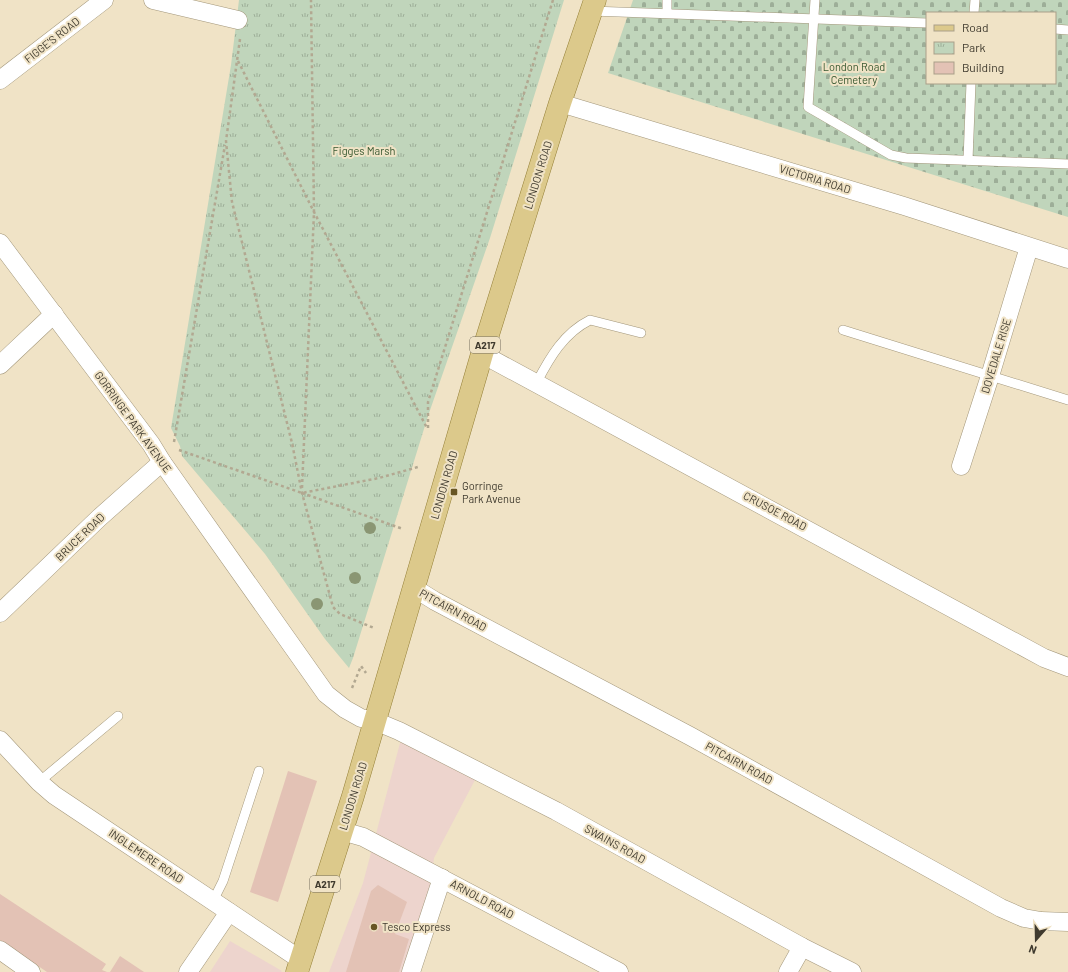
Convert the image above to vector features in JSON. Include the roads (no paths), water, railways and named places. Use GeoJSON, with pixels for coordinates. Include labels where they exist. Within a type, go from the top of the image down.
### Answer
{"type":"FeatureCollection","features":[{"type":"Feature","properties":{"kind":"main road","name":"LONDON ROAD"},"geometry":{"type":"LineString","coordinates":[[299,966],[375,721],[482,354],[560,103],[593,5]]}},
{"type":"Feature","properties":{"kind":"street","name":"FIGGE'S ROAD"},"geometry":{"type":"LineString","coordinates":[[0,80],[104,0]]}},
{"type":"Feature","properties":{"kind":"street"},"geometry":{"type":"LineString","coordinates":[[153,0],[239,28]]}},
{"type":"Feature","properties":{"kind":"street","name":"VICTORIA ROAD"},"geometry":{"type":"LineString","coordinates":[[560,103],[904,206],[1068,259]]}},
{"type":"Feature","properties":{"kind":"street","name":"GORRINGE PARK AVENUE"},"geometry":{"type":"LineString","coordinates":[[0,242],[151,444],[162,462],[326,694],[345,709],[361,718],[375,721]]}},
{"type":"Feature","properties":{"kind":"street","name":"DOVEDALE RISE"},"geometry":{"type":"LineString","coordinates":[[961,466],[1029,246]]}},
{"type":"Feature","properties":{"kind":"street"},"geometry":{"type":"LineString","coordinates":[[0,365],[54,314]]}},
{"type":"Feature","properties":{"kind":"street","name":"CRUSOE ROAD"},"geometry":{"type":"LineString","coordinates":[[482,354],[537,382],[1038,654],[1068,666]]}},
{"type":"Feature","properties":{"kind":"street","name":"BRUCE ROAD"},"geometry":{"type":"LineString","coordinates":[[0,612],[99,518],[162,462]]}},
{"type":"Feature","properties":{"kind":"street","name":"PITCAIRN ROAD"},"geometry":{"type":"LineString","coordinates":[[414,588],[697,740],[1001,908],[1024,918],[1041,921],[1068,922]]}},
{"type":"Feature","properties":{"kind":"street","name":"SWAINS ROAD"},"geometry":{"type":"LineString","coordinates":[[375,721],[399,731],[556,811],[802,947],[852,972]]}},
{"type":"Feature","properties":{"kind":"street","name":"INGLEMERE ROAD"},"geometry":{"type":"LineString","coordinates":[[0,740],[39,782],[54,795],[229,912],[299,966]]}},
{"type":"Feature","properties":{"kind":"street","name":"ARNOLD ROAD"},"geometry":{"type":"LineString","coordinates":[[342,831],[363,837],[619,972]]}},
{"type":"Feature","properties":{"kind":"street"},"geometry":{"type":"LineString","coordinates":[[411,972],[442,878]]}},
{"type":"Feature","properties":{"kind":"street"},"geometry":{"type":"LineString","coordinates":[[188,972],[229,912]]}},
{"type":"Feature","properties":{"kind":"street"},"geometry":{"type":"LineString","coordinates":[[788,972],[802,947]]}},
{"type":"Feature","properties":{"kind":"street"},"geometry":{"type":"LineString","coordinates":[[0,950],[31,972]]}},
{"type":"Feature","properties":{"kind":"lane"},"geometry":{"type":"LineString","coordinates":[[667,0],[667,13]]}},
{"type":"Feature","properties":{"kind":"lane"},"geometry":{"type":"LineString","coordinates":[[815,0],[808,107],[891,155],[906,158],[1068,164]]}},
{"type":"Feature","properties":{"kind":"lane"},"geometry":{"type":"LineString","coordinates":[[974,12],[975,0]]}},
{"type":"Feature","properties":{"kind":"lane"},"geometry":{"type":"LineString","coordinates":[[593,5],[667,13],[926,23]]}},
{"type":"Feature","properties":{"kind":"lane"},"geometry":{"type":"LineString","coordinates":[[1056,29],[1068,30]]}},
{"type":"Feature","properties":{"kind":"lane"},"geometry":{"type":"LineString","coordinates":[[968,160],[971,84]]}},
{"type":"Feature","properties":{"kind":"lane"},"geometry":{"type":"LineString","coordinates":[[537,382],[556,348],[579,325],[590,320],[641,333]]}},
{"type":"Feature","properties":{"kind":"lane"},"geometry":{"type":"LineString","coordinates":[[843,330],[1068,400]]}},
{"type":"Feature","properties":{"kind":"lane"},"geometry":{"type":"LineString","coordinates":[[39,782],[118,716]]}},
{"type":"Feature","properties":{"kind":"lane"},"geometry":{"type":"LineString","coordinates":[[213,901],[223,881],[259,771]]}},
{"type":"Feature","properties":{"kind":"place","name":"Gorringe Park Avenue"},"geometry":{"type":"Point","coordinates":[454,492]}},
{"type":"Feature","properties":{"kind":"place","name":"Tesco Express"},"geometry":{"type":"Point","coordinates":[374,927]}},
{"type":"Feature","properties":{"kind":"park label","name":"London Road Cemetery"},"geometry":{"type":"Point","coordinates":[854,73]}},
{"type":"Feature","properties":{"kind":"park label","name":"Figges Marsh"},"geometry":{"type":"Point","coordinates":[364,151]}}]}
